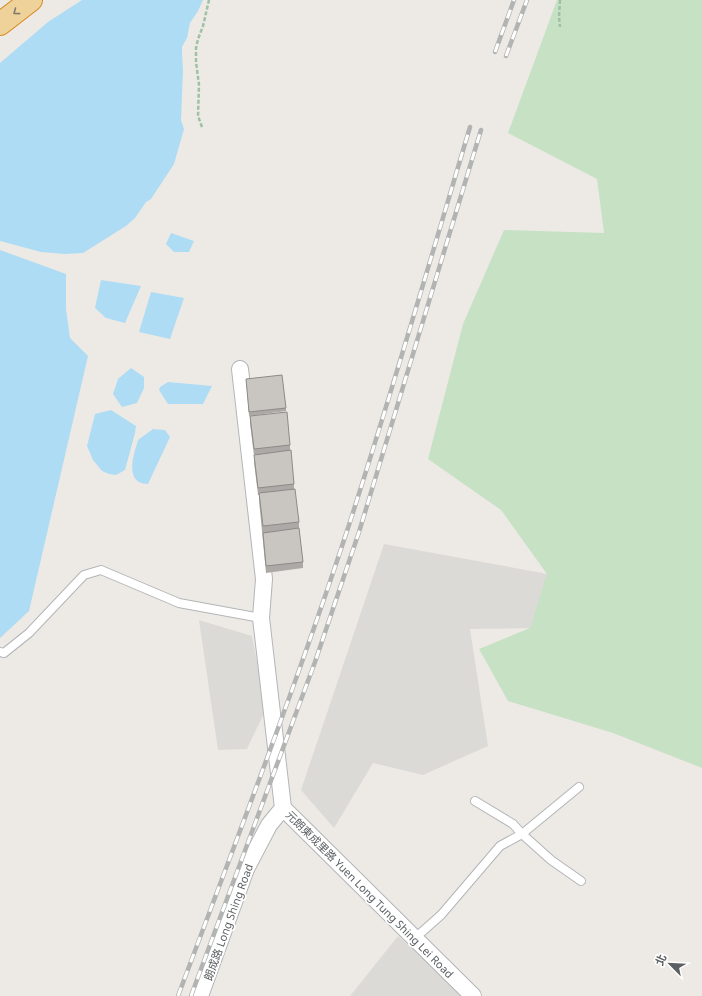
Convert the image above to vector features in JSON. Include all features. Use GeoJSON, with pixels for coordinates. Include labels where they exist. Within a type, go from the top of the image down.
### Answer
{"type":"FeatureCollection","features":[{"type":"Feature","properties":{"kind":"highway"},"geometry":{"type":"LineString","coordinates":[[0,24],[31,0]]}},
{"type":"Feature","properties":{"kind":"street","name":"元朗東成里路 Yuen Long Tung Shing Lei Road"},"geometry":{"type":"LineString","coordinates":[[240,369],[264,579],[261,618],[283,808],[473,996]]}},
{"type":"Feature","properties":{"kind":"street","name":"朗成路 Long Shing Road"},"geometry":{"type":"LineString","coordinates":[[200,996],[246,869],[269,825],[283,808]]}},
{"type":"Feature","properties":{"kind":"lane"},"geometry":{"type":"LineString","coordinates":[[0,652],[4,653],[29,633],[84,575],[101,570],[179,603],[261,618]]}},
{"type":"Feature","properties":{"kind":"lane"},"geometry":{"type":"LineString","coordinates":[[415,938],[441,915],[500,846],[522,834],[579,787]]}},
{"type":"Feature","properties":{"kind":"lane"},"geometry":{"type":"LineString","coordinates":[[475,801],[513,824],[551,860],[581,881]]}},
{"type":"Feature","properties":{"kind":"path"},"geometry":{"type":"LineString","coordinates":[[202,127],[198,116],[199,85],[196,48],[209,0]]}},
{"type":"Feature","properties":{"kind":"path"},"geometry":{"type":"LineString","coordinates":[[560,0],[560,27]]}},
{"type":"Feature","properties":{"kind":"shaded area"},"geometry":{"type":"Polygon","coordinates":[[[384,544],[559,576],[544,628],[470,629],[488,746],[423,775],[373,763],[334,828],[301,790],[384,544]]]}},
{"type":"Feature","properties":{"kind":"shaded area"},"geometry":{"type":"Polygon","coordinates":[[[199,620],[252,636],[266,709],[247,749],[218,750],[199,620]]]}},
{"type":"Feature","properties":{"kind":"shaded area"},"geometry":{"type":"Polygon","coordinates":[[[398,936],[465,996],[350,996],[398,936]]]}},
{"type":"Feature","properties":{"kind":"green space"},"geometry":{"type":"Polygon","coordinates":[[[557,0],[702,0],[702,768],[613,733],[508,701],[479,649],[530,628],[547,574],[501,510],[428,459],[463,324],[504,230],[604,233],[597,179],[508,133],[557,0]]]}},
{"type":"Feature","properties":{"kind":"water"},"geometry":{"type":"Polygon","coordinates":[[[82,0],[203,0],[190,23],[187,38],[182,47],[183,70],[181,120],[184,129],[174,164],[151,199],[146,202],[135,218],[126,226],[83,253],[65,254],[41,252],[0,241],[0,63],[48,22],[82,0]]]}},
{"type":"Feature","properties":{"kind":"water"},"geometry":{"type":"Polygon","coordinates":[[[171,233],[194,241],[189,252],[174,252],[166,244],[171,233]]]}},
{"type":"Feature","properties":{"kind":"water"},"geometry":{"type":"Polygon","coordinates":[[[0,250],[66,274],[66,309],[70,338],[88,356],[29,611],[0,638],[0,250]]]}},
{"type":"Feature","properties":{"kind":"water"},"geometry":{"type":"Polygon","coordinates":[[[101,280],[141,286],[125,323],[106,318],[95,308],[101,280]]]}},
{"type":"Feature","properties":{"kind":"water"},"geometry":{"type":"Polygon","coordinates":[[[151,292],[184,298],[170,339],[139,332],[151,292]]]}},
{"type":"Feature","properties":{"kind":"water"},"geometry":{"type":"Polygon","coordinates":[[[131,368],[144,377],[144,388],[137,403],[122,407],[113,394],[118,379],[131,368]]]}},
{"type":"Feature","properties":{"kind":"water"},"geometry":{"type":"Polygon","coordinates":[[[168,382],[212,386],[203,404],[168,404],[159,390],[160,387],[168,382]]]}},
{"type":"Feature","properties":{"kind":"water"},"geometry":{"type":"Polygon","coordinates":[[[111,410],[136,426],[125,470],[116,475],[102,471],[93,460],[87,446],[95,414],[111,410]]]}},
{"type":"Feature","properties":{"kind":"water"},"geometry":{"type":"Polygon","coordinates":[[[153,429],[165,430],[170,437],[148,484],[146,484],[139,482],[135,478],[133,474],[132,462],[138,440],[153,429]]]}},
{"type":"Feature","properties":{"kind":"building"},"geometry":{"type":"Polygon","coordinates":[[[282,375],[286,408],[249,412],[246,379],[282,375]]]}},
{"type":"Feature","properties":{"kind":"building"},"geometry":{"type":"Polygon","coordinates":[[[287,412],[290,445],[254,449],[250,416],[287,412]]]}},
{"type":"Feature","properties":{"kind":"building"},"geometry":{"type":"Polygon","coordinates":[[[291,450],[294,484],[258,488],[254,455],[291,450]]]}},
{"type":"Feature","properties":{"kind":"building"},"geometry":{"type":"Polygon","coordinates":[[[295,489],[299,522],[263,526],[259,493],[295,489]]]}},
{"type":"Feature","properties":{"kind":"building"},"geometry":{"type":"Polygon","coordinates":[[[299,528],[303,562],[266,566],[263,533],[299,528]]]}},
{"type":"Feature","properties":{"kind":"railway"},"geometry":{"type":"LineString","coordinates":[[495,52],[514,0]]}},
{"type":"Feature","properties":{"kind":"railway"},"geometry":{"type":"LineString","coordinates":[[506,56],[527,0]]}},
{"type":"Feature","properties":{"kind":"railway"},"geometry":{"type":"LineString","coordinates":[[178,996],[308,646],[348,528],[380,428],[470,127]]}},
{"type":"Feature","properties":{"kind":"railway"},"geometry":{"type":"LineString","coordinates":[[191,996],[315,662],[359,532],[481,130]]}}]}
